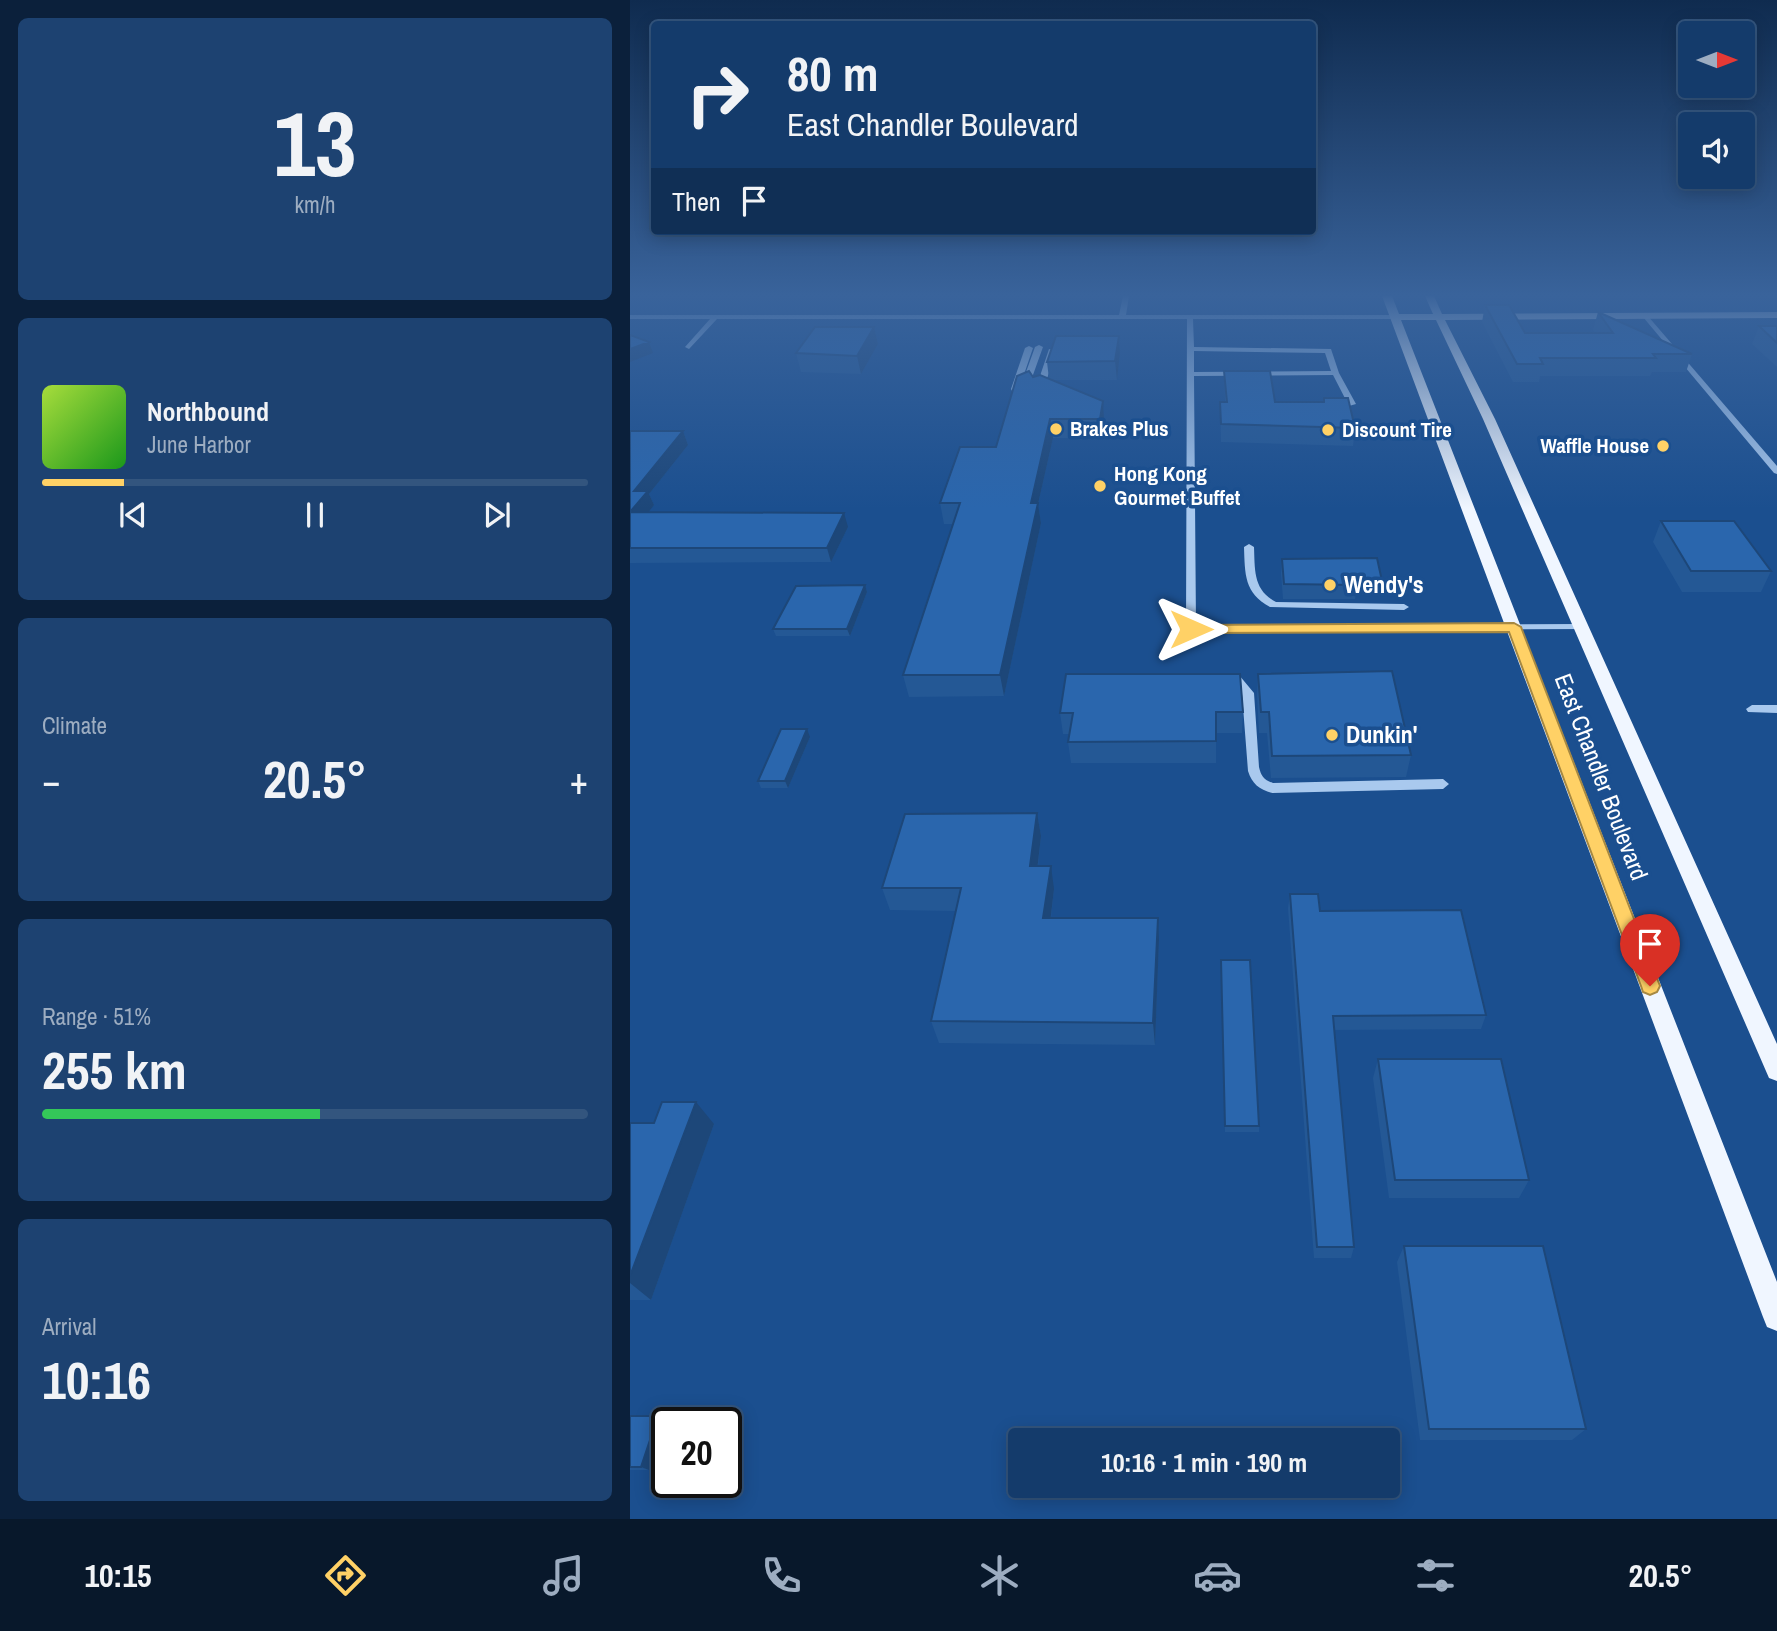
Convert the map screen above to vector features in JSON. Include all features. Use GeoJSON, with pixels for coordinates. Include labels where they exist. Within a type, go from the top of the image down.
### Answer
{"type":"FeatureCollection","features":[{"type":"Feature","properties":{"kind":"main road","name":"East Chandler Boulevard"},"geometry":{"type":"LineString","coordinates":[[1414,367],[1777,1317]]}},
{"type":"Feature","properties":{"kind":"main road","name":"East Chandler Boulevard"},"geometry":{"type":"LineString","coordinates":[[1463,367],[1582,627],[1777,1070]]}},
{"type":"Feature","properties":{"kind":"street"},"geometry":{"type":"LineString","coordinates":[[1027,390],[1028,367]]}},
{"type":"Feature","properties":{"kind":"street"},"geometry":{"type":"LineString","coordinates":[[1027,390],[1037,367]]}},
{"type":"Feature","properties":{"kind":"street"},"geometry":{"type":"LineString","coordinates":[[1190,367],[1191,629],[1582,627]]}},
{"type":"Feature","properties":{"kind":"street"},"geometry":{"type":"LineString","coordinates":[[1333,367],[1352,404]]}},
{"type":"Feature","properties":{"kind":"street"},"geometry":{"type":"LineString","coordinates":[[1688,367],[1777,471]]}},
{"type":"Feature","properties":{"kind":"street"},"geometry":{"type":"LineString","coordinates":[[1190,374],[1335,373]]}},
{"type":"Feature","properties":{"kind":"street"},"geometry":{"type":"LineString","coordinates":[[1249,547],[1250,584],[1254,592],[1274,605],[1404,607]]}},
{"type":"Feature","properties":{"kind":"street"},"geometry":{"type":"LineString","coordinates":[[1235,678],[1248,692],[1253,766],[1255,777],[1263,785],[1272,788],[1443,784]]}},
{"type":"Feature","properties":{"kind":"street"},"geometry":{"type":"LineString","coordinates":[[1752,709],[1777,709]]}},
{"type":"Feature","properties":{"kind":"building"},"geometry":{"type":"Polygon","coordinates":[[[1029,371],[1033,377],[1040,375],[1103,401],[1100,419],[1050,419],[1031,503],[1038,503],[1000,675],[903,675],[960,503],[940,503],[960,447],[996,447],[1017,376],[1029,371]]]}},
{"type":"Feature","properties":{"kind":"building"},"geometry":{"type":"Polygon","coordinates":[[[1224,371],[1270,371],[1275,402],[1324,402],[1324,398],[1348,398],[1355,428],[1221,424],[1220,402],[1227,402],[1224,371]]]}},
{"type":"Feature","properties":{"kind":"building"},"geometry":{"type":"Polygon","coordinates":[[[630,431],[683,431],[634,491],[648,491],[630,512],[630,431]]]}},
{"type":"Feature","properties":{"kind":"building"},"geometry":{"type":"Polygon","coordinates":[[[630,512],[844,513],[827,548],[630,548],[630,512]]]}},
{"type":"Feature","properties":{"kind":"building"},"geometry":{"type":"Polygon","coordinates":[[[1661,521],[1734,521],[1771,571],[1691,571],[1661,521]]]}},
{"type":"Feature","properties":{"kind":"building"},"geometry":{"type":"Polygon","coordinates":[[[1377,558],[1382,581],[1356,581],[1357,585],[1284,584],[1282,559],[1377,558]]]}},
{"type":"Feature","properties":{"kind":"building"},"geometry":{"type":"Polygon","coordinates":[[[865,585],[847,629],[773,629],[796,586],[865,585]]]}},
{"type":"Feature","properties":{"kind":"building","name":"Dunkin'"},"geometry":{"type":"Polygon","coordinates":[[[1392,671],[1411,755],[1272,756],[1269,712],[1261,712],[1258,674],[1392,671]]]}},
{"type":"Feature","properties":{"kind":"building"},"geometry":{"type":"Polygon","coordinates":[[[1066,674],[1240,674],[1243,712],[1216,712],[1216,741],[1068,742],[1073,713],[1060,713],[1066,674]]]}},
{"type":"Feature","properties":{"kind":"building"},"geometry":{"type":"Polygon","coordinates":[[[781,729],[807,729],[785,781],[758,781],[781,729]]]}},
{"type":"Feature","properties":{"kind":"building"},"geometry":{"type":"Polygon","coordinates":[[[1037,813],[1030,866],[1051,866],[1043,918],[1158,918],[1153,1023],[931,1021],[961,888],[882,888],[905,814],[1037,813]]]}},
{"type":"Feature","properties":{"kind":"building"},"geometry":{"type":"Polygon","coordinates":[[[1290,894],[1318,894],[1320,911],[1461,910],[1486,1015],[1333,1016],[1354,1247],[1317,1247],[1290,894]]]}},
{"type":"Feature","properties":{"kind":"building"},"geometry":{"type":"Polygon","coordinates":[[[1221,960],[1250,960],[1259,1126],[1225,1126],[1221,960]]]}},
{"type":"Feature","properties":{"kind":"building"},"geometry":{"type":"Polygon","coordinates":[[[1378,1059],[1501,1059],[1529,1180],[1395,1180],[1378,1059]]]}},
{"type":"Feature","properties":{"kind":"building"},"geometry":{"type":"Polygon","coordinates":[[[662,1102],[696,1102],[630,1276],[630,1123],[654,1123],[662,1102]]]}},
{"type":"Feature","properties":{"kind":"building"},"geometry":{"type":"Polygon","coordinates":[[[1404,1246],[1543,1246],[1586,1429],[1429,1429],[1404,1246]]]}},
{"type":"Feature","properties":{"kind":"building"},"geometry":{"type":"Polygon","coordinates":[[[630,1416],[651,1416],[651,1437],[641,1467],[630,1467],[630,1416]]]}},
{"type":"Feature","properties":{"kind":"place","name":"Brakes Plus"},"geometry":{"type":"Point","coordinates":[1056,429]}},
{"type":"Feature","properties":{"kind":"place","name":"Discount Tire"},"geometry":{"type":"Point","coordinates":[1328,430]}},
{"type":"Feature","properties":{"kind":"place","name":"Waffle House"},"geometry":{"type":"Point","coordinates":[1663,446]}},
{"type":"Feature","properties":{"kind":"place","name":"Hong Kong Gourmet Buffet"},"geometry":{"type":"Point","coordinates":[1100,486]}},
{"type":"Feature","properties":{"kind":"place","name":"Wendy's"},"geometry":{"type":"Point","coordinates":[1330,585]}},
{"type":"Feature","properties":{"kind":"place","name":"Dunkin'"},"geometry":{"type":"Point","coordinates":[1332,735]}},
{"type":"Feature","properties":{"kind":"route"},"geometry":{"type":"LineString","coordinates":[[1191,629],[1514,627],[1650,986]]}}]}
